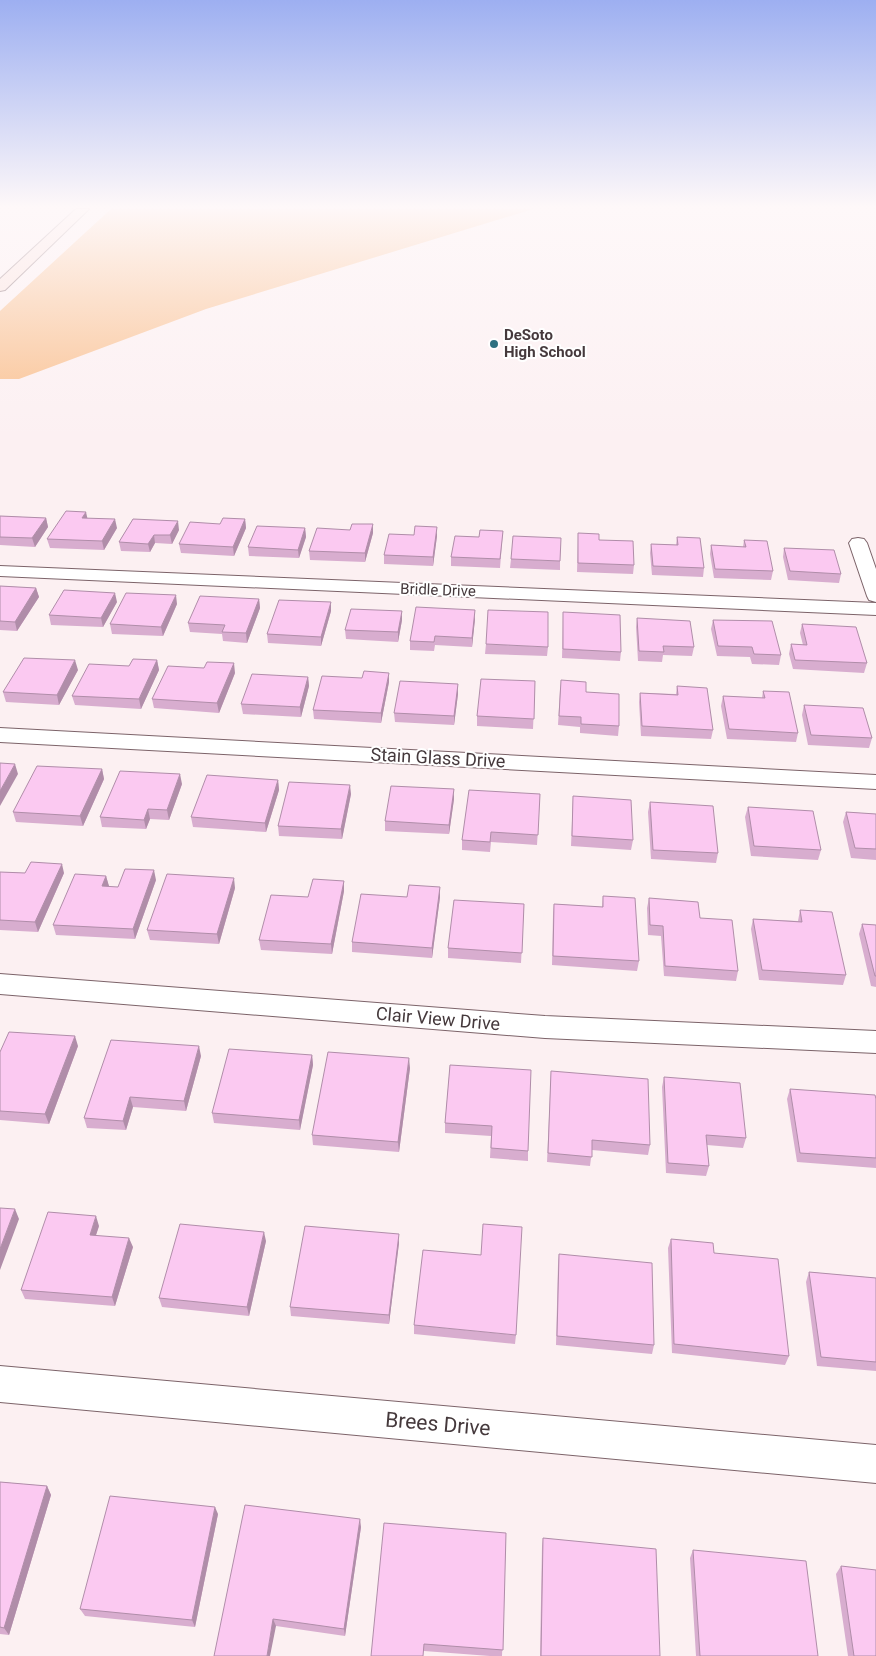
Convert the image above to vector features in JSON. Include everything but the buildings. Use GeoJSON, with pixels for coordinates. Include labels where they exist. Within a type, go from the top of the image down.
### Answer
{"type":"FeatureCollection","features":[{"type":"Feature","properties":{"kind":"street"},"geometry":{"type":"LineString","coordinates":[[858,543],[876,596]]}},
{"type":"Feature","properties":{"kind":"street","name":"Bridle Drive"},"geometry":{"type":"LineString","coordinates":[[0,571],[876,609]]}},
{"type":"Feature","properties":{"kind":"street","name":"Stain Glass Drive"},"geometry":{"type":"LineString","coordinates":[[0,735],[876,782]]}},
{"type":"Feature","properties":{"kind":"street","name":"Clair View Drive"},"geometry":{"type":"LineString","coordinates":[[0,984],[545,1027],[876,1042]]}},
{"type":"Feature","properties":{"kind":"street","name":"Brees Drive"},"geometry":{"type":"LineString","coordinates":[[0,1384],[876,1464]]}},
{"type":"Feature","properties":{"kind":"shaded area"},"geometry":{"type":"Polygon","coordinates":[[[27,286],[280,286],[206,309],[19,379],[0,379],[0,311],[27,286]]]}},
{"type":"Feature","properties":{"kind":"place","name":"DeSoto High School"},"geometry":{"type":"Point","coordinates":[494,344]}}]}
